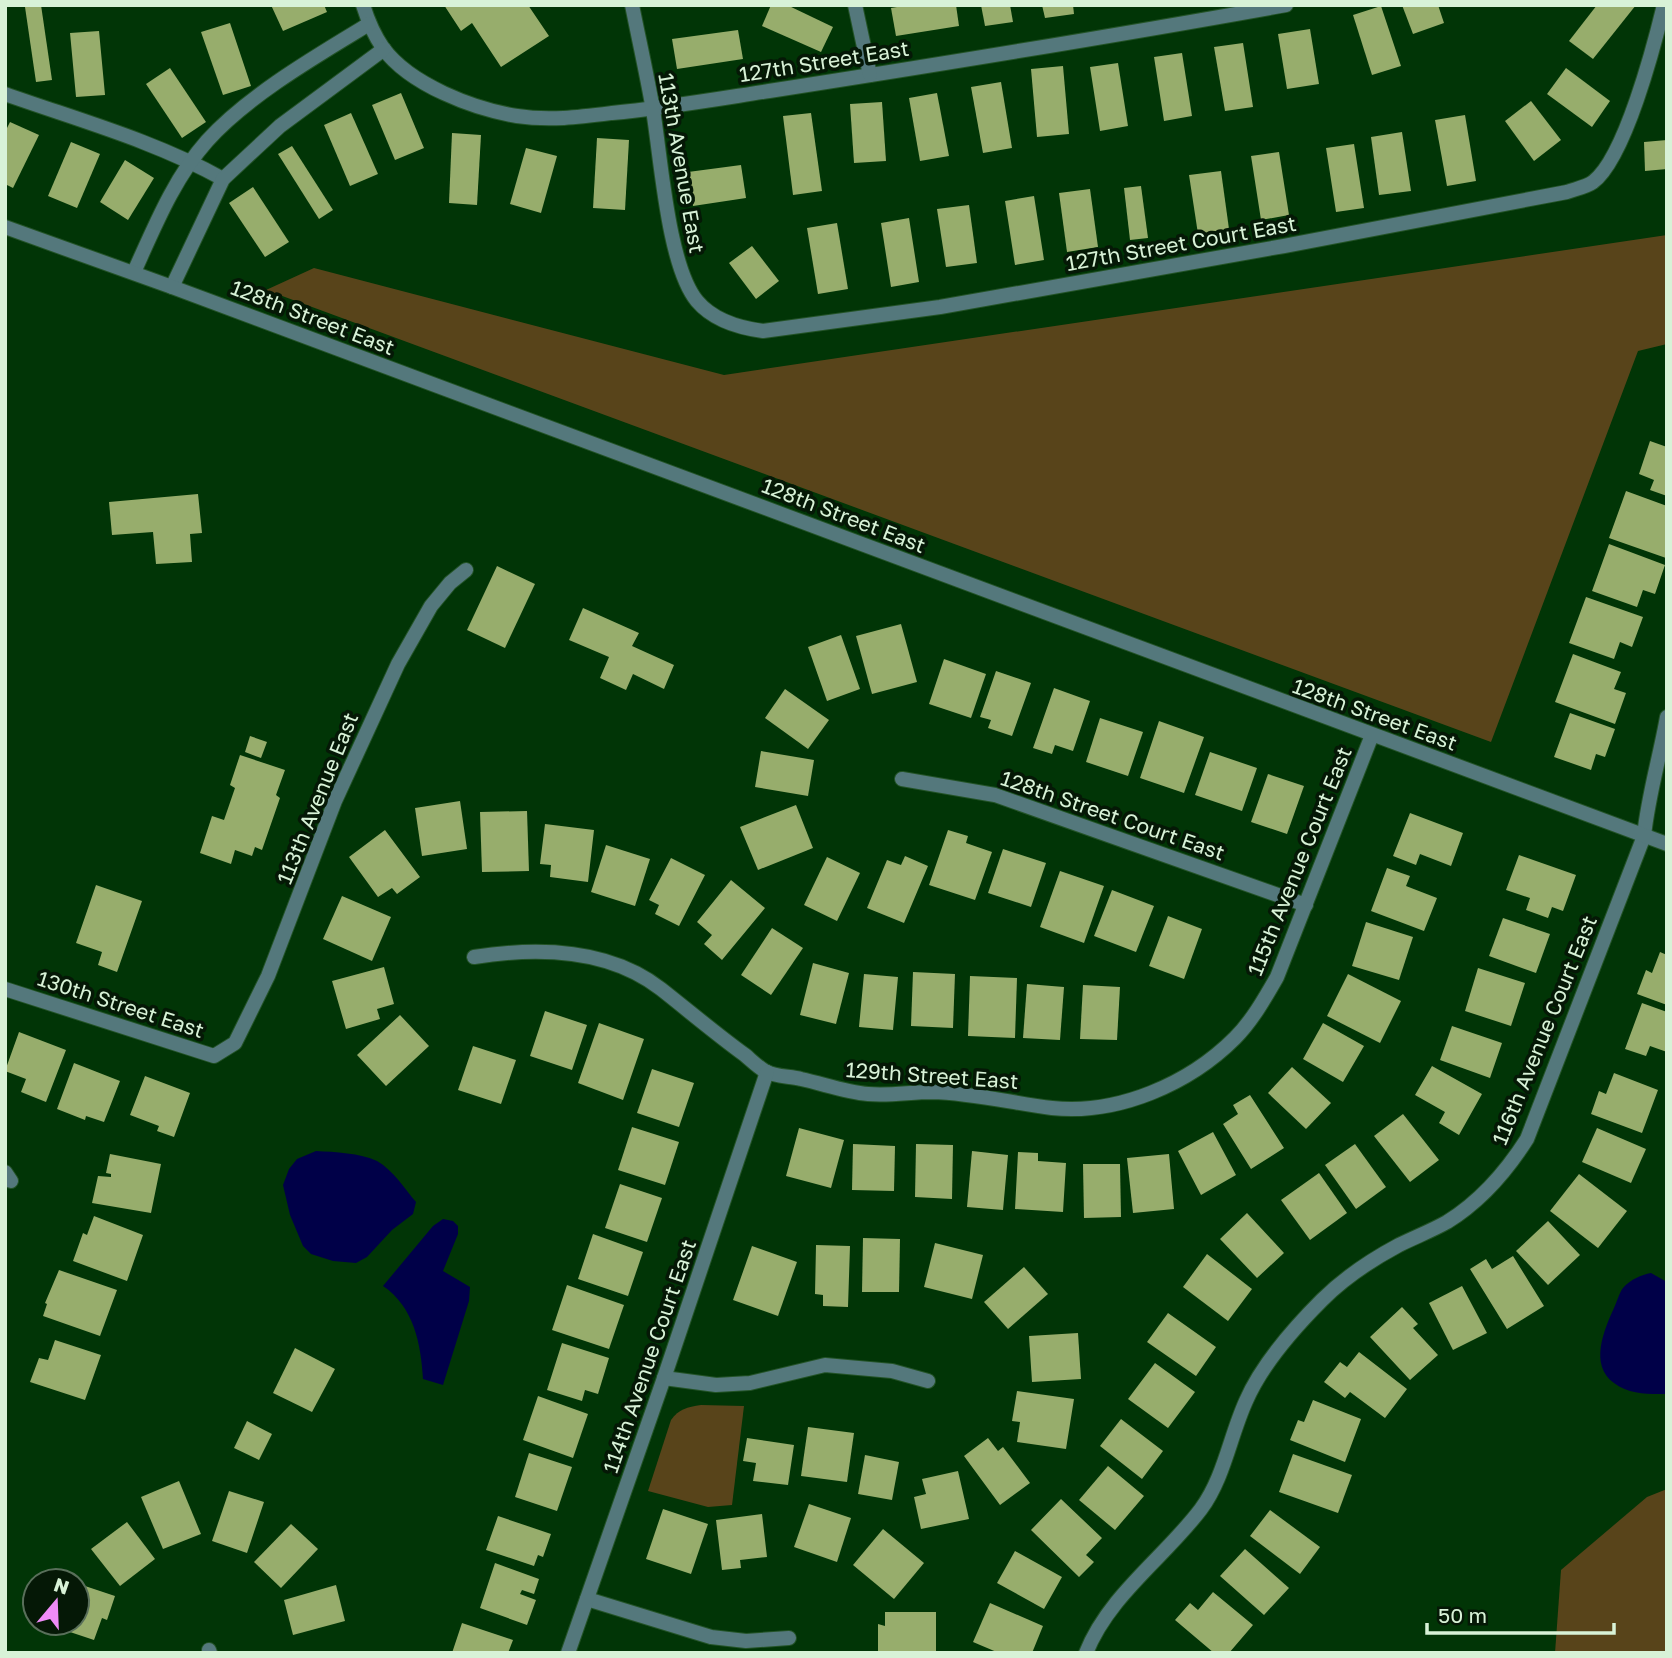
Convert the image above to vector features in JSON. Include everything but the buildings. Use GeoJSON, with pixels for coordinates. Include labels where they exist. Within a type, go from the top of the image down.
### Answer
{"type":"FeatureCollection","features":[{"type":"Feature","properties":{"kind":"street"},"geometry":{"type":"LineString","coordinates":[[172,287],[223,178],[280,126],[384,50],[369,23],[363,5]]}},
{"type":"Feature","properties":{"kind":"street","name":"113th Avenue East"},"geometry":{"type":"LineString","coordinates":[[632,5],[680,269],[696,300],[716,315]]}},
{"type":"Feature","properties":{"kind":"street"},"geometry":{"type":"LineString","coordinates":[[855,5],[870,75]]}},
{"type":"Feature","properties":{"kind":"street","name":"127th Street East"},"geometry":{"type":"LineString","coordinates":[[384,50],[406,70],[454,99],[516,116],[556,119],[653,109],[1286,5]]}},
{"type":"Feature","properties":{"kind":"street","name":"127th Street Court East"},"geometry":{"type":"LineString","coordinates":[[716,315],[746,329],[764,331],[940,307],[1567,192],[1585,186],[1605,168],[1624,131],[1655,43],[1664,5]]}},
{"type":"Feature","properties":{"kind":"street"},"geometry":{"type":"LineString","coordinates":[[134,272],[156,225],[192,161],[208,140],[281,80],[369,23]]}},
{"type":"Feature","properties":{"kind":"street"},"geometry":{"type":"LineString","coordinates":[[5,94],[192,161],[223,178]]}},
{"type":"Feature","properties":{"kind":"street","name":"128th Street East"},"geometry":{"type":"LineString","coordinates":[[5,227],[134,272],[1667,844]]}},
{"type":"Feature","properties":{"kind":"street","name":"113th Avenue East"},"geometry":{"type":"LineString","coordinates":[[223,1051],[235,1042],[268,976],[335,801],[398,664],[431,606],[450,583],[466,570]]}},
{"type":"Feature","properties":{"kind":"street","name":"116th Avenue Court East"},"geometry":{"type":"LineString","coordinates":[[1086,1653],[1102,1622],[1202,1508],[1218,1477],[1246,1399],[1291,1334],[1322,1300],[1354,1272],[1448,1221],[1488,1189],[1508,1169],[1527,1139],[1644,836],[1647,805],[1658,767],[1667,717]]}},
{"type":"Feature","properties":{"kind":"street","name":"115th Avenue Court East"},"geometry":{"type":"LineString","coordinates":[[1169,1084],[1217,1053],[1236,1037],[1277,977],[1372,736]]}},
{"type":"Feature","properties":{"kind":"street","name":"128th Street Court East"},"geometry":{"type":"LineString","coordinates":[[902,779],[995,794],[1306,905]]}},
{"type":"Feature","properties":{"kind":"street","name":"129th Street East"},"geometry":{"type":"LineString","coordinates":[[474,957],[551,951],[592,957],[616,965],[639,974],[659,988],[766,1072],[803,1079],[838,1090],[869,1094],[929,1092],[981,1096],[1055,1108],[1102,1107],[1169,1084]]}},
{"type":"Feature","properties":{"kind":"street","name":"130th Street East"},"geometry":{"type":"LineString","coordinates":[[5,989],[214,1056],[223,1051]]}},
{"type":"Feature","properties":{"kind":"street","name":"114th Avenue Court East"},"geometry":{"type":"LineString","coordinates":[[568,1653],[664,1378],[766,1072]]}},
{"type":"Feature","properties":{"kind":"street"},"geometry":{"type":"LineString","coordinates":[[664,1378],[716,1385],[750,1383],[825,1365],[892,1371],[928,1381]]}},
{"type":"Feature","properties":{"kind":"street"},"geometry":{"type":"LineString","coordinates":[[587,1599],[710,1637],[746,1641],[789,1638]]}},
{"type":"Feature","properties":{"kind":"shaded area"},"geometry":{"type":"Polygon","coordinates":[[[1667,235],[1667,344],[1638,351],[1491,742],[266,290],[314,268],[724,375],[1667,235]]]}},
{"type":"Feature","properties":{"kind":"shaded area"},"geometry":{"type":"Polygon","coordinates":[[[316,1151],[339,1152],[377,1161],[393,1174],[416,1202],[413,1214],[392,1230],[367,1257],[356,1263],[333,1261],[311,1254],[303,1246],[290,1215],[283,1185],[289,1169],[297,1159],[316,1151]]]}},
{"type":"Feature","properties":{"kind":"shaded area"},"geometry":{"type":"Polygon","coordinates":[[[443,1219],[453,1221],[458,1226],[458,1234],[443,1271],[470,1287],[469,1301],[443,1385],[423,1379],[418,1340],[409,1315],[394,1295],[383,1286],[433,1226],[443,1219]]]}},
{"type":"Feature","properties":{"kind":"shaded area"},"geometry":{"type":"Polygon","coordinates":[[[1651,1273],[1667,1282],[1667,1394],[1639,1393],[1620,1387],[1606,1376],[1600,1357],[1603,1337],[1622,1290],[1633,1280],[1651,1273]]]}},
{"type":"Feature","properties":{"kind":"shaded area"},"geometry":{"type":"Polygon","coordinates":[[[701,1405],[744,1406],[732,1505],[708,1507],[648,1491],[671,1420],[684,1409],[701,1405]]]}},
{"type":"Feature","properties":{"kind":"shaded area"},"geometry":{"type":"Polygon","coordinates":[[[1667,1489],[1667,1653],[1555,1653],[1561,1570],[1647,1497],[1667,1489]]]}}]}
